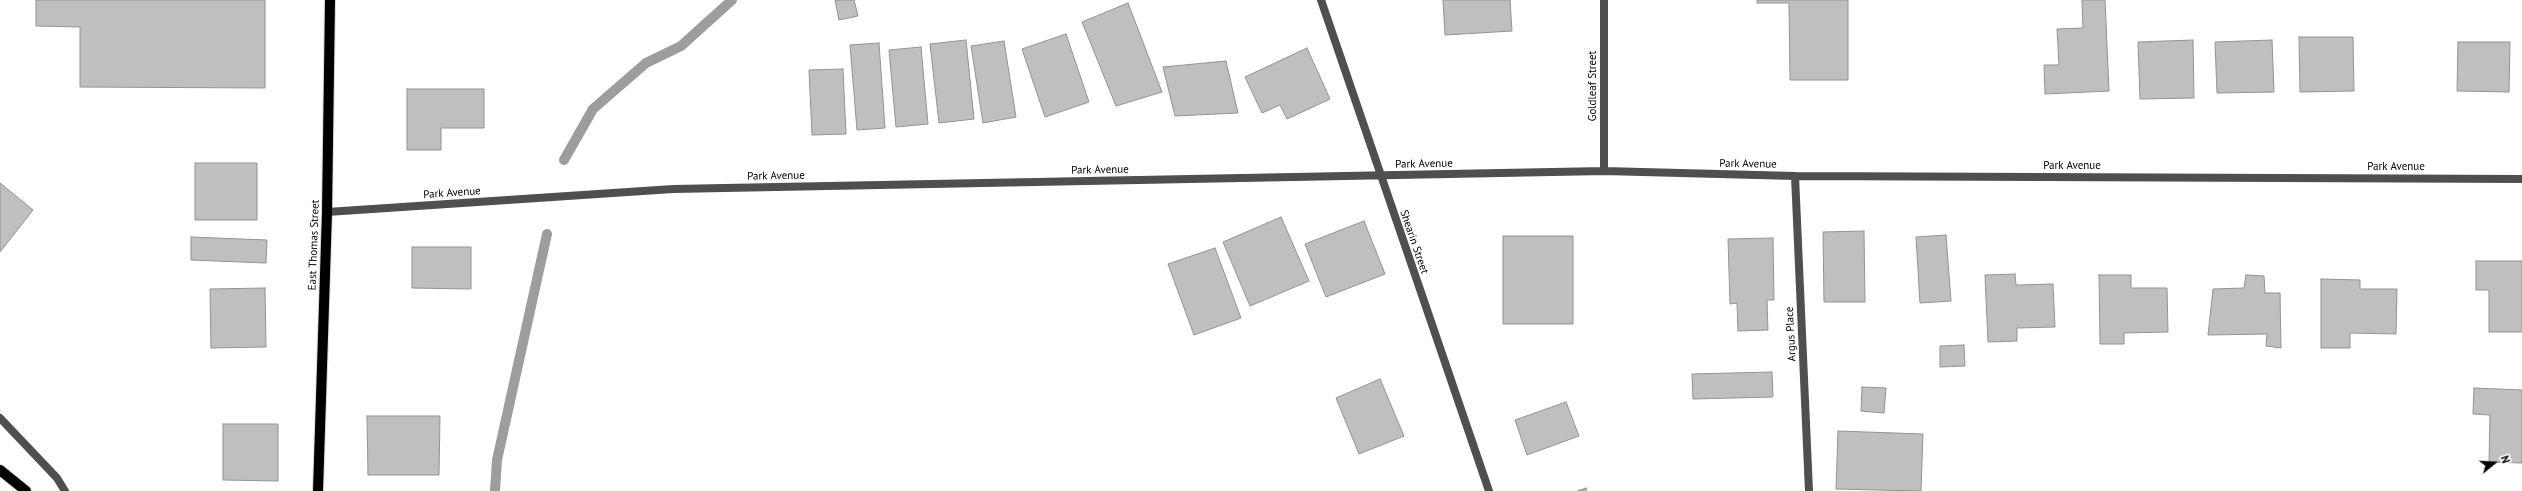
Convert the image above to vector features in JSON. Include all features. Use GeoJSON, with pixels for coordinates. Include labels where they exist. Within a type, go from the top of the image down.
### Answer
{"type":"FeatureCollection","features":[{"type":"Feature","properties":{"kind":"main road","name":"East Thomas Street"},"geometry":{"type":"LineString","coordinates":[[318,491],[327,212],[330,0]]}},
{"type":"Feature","properties":{"kind":"main road"},"geometry":{"type":"LineString","coordinates":[[0,470],[26,491]]}},
{"type":"Feature","properties":{"kind":"street","name":"Shearin Street"},"geometry":{"type":"LineString","coordinates":[[1321,0],[1379,176],[1489,491]]}},
{"type":"Feature","properties":{"kind":"street","name":"Goldleaf Street"},"geometry":{"type":"LineString","coordinates":[[1604,0],[1604,172]]}},
{"type":"Feature","properties":{"kind":"street","name":"Park Avenue"},"geometry":{"type":"LineString","coordinates":[[327,212],[673,189],[1604,172],[1795,176],[2522,179]]}},
{"type":"Feature","properties":{"kind":"street","name":"Argus Place"},"geometry":{"type":"LineString","coordinates":[[1795,176],[1809,491]]}},
{"type":"Feature","properties":{"kind":"street"},"geometry":{"type":"LineString","coordinates":[[0,418],[57,478],[65,491]]}},
{"type":"Feature","properties":{"kind":"building"},"geometry":{"type":"Polygon","coordinates":[[[36,0],[265,0],[265,88],[80,87],[80,27],[36,26],[36,0]]]}},
{"type":"Feature","properties":{"kind":"building"},"geometry":{"type":"Polygon","coordinates":[[[835,0],[854,0],[858,16],[839,20],[835,0]]]}},
{"type":"Feature","properties":{"kind":"building"},"geometry":{"type":"Polygon","coordinates":[[[1443,0],[1510,0],[1512,31],[1445,35],[1443,0]]]}},
{"type":"Feature","properties":{"kind":"building"},"geometry":{"type":"Polygon","coordinates":[[[1757,0],[1848,0],[1848,80],[1790,80],[1789,3],[1757,3],[1757,0]]]}},
{"type":"Feature","properties":{"kind":"building"},"geometry":{"type":"Polygon","coordinates":[[[2082,0],[2105,0],[2109,91],[2045,94],[2044,65],[2059,65],[2057,29],[2083,28],[2082,0]]]}},
{"type":"Feature","properties":{"kind":"building"},"geometry":{"type":"Polygon","coordinates":[[[1128,3],[1162,92],[1116,106],[1082,22],[1128,3]]]}},
{"type":"Feature","properties":{"kind":"building"},"geometry":{"type":"Polygon","coordinates":[[[1066,34],[1089,102],[1045,117],[1022,49],[1066,34]]]}},
{"type":"Feature","properties":{"kind":"building"},"geometry":{"type":"Polygon","coordinates":[[[2299,37],[2353,37],[2354,91],[2300,92],[2299,37]]]}},
{"type":"Feature","properties":{"kind":"building"},"geometry":{"type":"Polygon","coordinates":[[[966,40],[974,119],[939,123],[930,44],[966,40]]]}},
{"type":"Feature","properties":{"kind":"building"},"geometry":{"type":"Polygon","coordinates":[[[2193,40],[2194,98],[2140,99],[2138,42],[2193,40]]]}},
{"type":"Feature","properties":{"kind":"building"},"geometry":{"type":"Polygon","coordinates":[[[2272,40],[2274,92],[2217,93],[2215,42],[2272,40]]]}},
{"type":"Feature","properties":{"kind":"building"},"geometry":{"type":"Polygon","coordinates":[[[1004,41],[1016,117],[983,123],[971,46],[1004,41]]]}},
{"type":"Feature","properties":{"kind":"building"},"geometry":{"type":"Polygon","coordinates":[[[2458,42],[2510,42],[2509,92],[2457,91],[2458,42]]]}},
{"type":"Feature","properties":{"kind":"building"},"geometry":{"type":"Polygon","coordinates":[[[879,43],[885,128],[857,130],[850,45],[879,43]]]}},
{"type":"Feature","properties":{"kind":"building"},"geometry":{"type":"Polygon","coordinates":[[[921,47],[928,124],[896,127],[889,50],[921,47]]]}},
{"type":"Feature","properties":{"kind":"building"},"geometry":{"type":"Polygon","coordinates":[[[1307,48],[1330,99],[1287,119],[1280,105],[1262,113],[1245,77],[1307,48]]]}},
{"type":"Feature","properties":{"kind":"building"},"geometry":{"type":"Polygon","coordinates":[[[1226,61],[1238,113],[1175,116],[1163,67],[1226,61]]]}},
{"type":"Feature","properties":{"kind":"building"},"geometry":{"type":"Polygon","coordinates":[[[843,69],[846,134],[812,135],[809,70],[843,69]]]}},
{"type":"Feature","properties":{"kind":"building"},"geometry":{"type":"Polygon","coordinates":[[[407,89],[484,89],[484,128],[441,128],[441,150],[407,150],[407,89]]]}},
{"type":"Feature","properties":{"kind":"building"},"geometry":{"type":"Polygon","coordinates":[[[195,163],[257,163],[257,220],[195,220],[195,163]]]}},
{"type":"Feature","properties":{"kind":"building"},"geometry":{"type":"Polygon","coordinates":[[[0,183],[33,210],[0,252],[0,183]]]}},
{"type":"Feature","properties":{"kind":"building"},"geometry":{"type":"Polygon","coordinates":[[[1281,217],[1309,281],[1250,306],[1223,242],[1281,217]]]}},
{"type":"Feature","properties":{"kind":"building"},"geometry":{"type":"Polygon","coordinates":[[[1364,221],[1385,274],[1326,297],[1305,244],[1364,221]]]}},
{"type":"Feature","properties":{"kind":"building"},"geometry":{"type":"Polygon","coordinates":[[[1864,231],[1865,302],[1824,302],[1823,232],[1864,231]]]}},
{"type":"Feature","properties":{"kind":"building"},"geometry":{"type":"Polygon","coordinates":[[[1946,235],[1951,301],[1920,303],[1916,237],[1946,235]]]}},
{"type":"Feature","properties":{"kind":"building"},"geometry":{"type":"Polygon","coordinates":[[[1503,236],[1573,236],[1573,324],[1503,324],[1503,236]]]}},
{"type":"Feature","properties":{"kind":"building"},"geometry":{"type":"Polygon","coordinates":[[[191,237],[267,240],[266,263],[191,260],[191,237]]]}},
{"type":"Feature","properties":{"kind":"building"},"geometry":{"type":"Polygon","coordinates":[[[1773,238],[1774,300],[1767,300],[1768,330],[1738,331],[1737,303],[1730,304],[1728,239],[1773,238]]]}},
{"type":"Feature","properties":{"kind":"building"},"geometry":{"type":"Polygon","coordinates":[[[412,247],[471,247],[471,289],[412,288],[412,247]]]}},
{"type":"Feature","properties":{"kind":"building"},"geometry":{"type":"Polygon","coordinates":[[[1215,248],[1241,318],[1194,335],[1168,264],[1215,248]]]}},
{"type":"Feature","properties":{"kind":"building"},"geometry":{"type":"Polygon","coordinates":[[[2476,261],[2522,261],[2522,332],[2489,332],[2489,290],[2476,290],[2476,261]]]}},
{"type":"Feature","properties":{"kind":"building"},"geometry":{"type":"Polygon","coordinates":[[[2015,274],[2016,285],[2053,284],[2055,327],[2017,328],[2017,341],[1988,342],[1985,275],[2015,274]]]}},
{"type":"Feature","properties":{"kind":"building"},"geometry":{"type":"Polygon","coordinates":[[[2099,275],[2131,275],[2131,288],[2167,288],[2168,332],[2124,333],[2124,344],[2100,344],[2099,275]]]}},
{"type":"Feature","properties":{"kind":"building"},"geometry":{"type":"Polygon","coordinates":[[[2246,275],[2264,276],[2265,293],[2280,293],[2281,348],[2266,346],[2267,334],[2208,335],[2213,289],[2244,288],[2246,275]]]}},
{"type":"Feature","properties":{"kind":"building"},"geometry":{"type":"Polygon","coordinates":[[[2321,279],[2360,280],[2360,289],[2397,289],[2396,334],[2350,333],[2350,348],[2321,348],[2321,279]]]}},
{"type":"Feature","properties":{"kind":"building"},"geometry":{"type":"Polygon","coordinates":[[[265,288],[266,347],[211,348],[210,289],[265,288]]]}},
{"type":"Feature","properties":{"kind":"building"},"geometry":{"type":"Polygon","coordinates":[[[1964,345],[1965,366],[1940,367],[1940,346],[1964,345]]]}},
{"type":"Feature","properties":{"kind":"building"},"geometry":{"type":"Polygon","coordinates":[[[1772,372],[1773,397],[1693,399],[1692,374],[1772,372]]]}},
{"type":"Feature","properties":{"kind":"building"},"geometry":{"type":"Polygon","coordinates":[[[1380,379],[1404,436],[1359,454],[1336,398],[1380,379]]]}},
{"type":"Feature","properties":{"kind":"building"},"geometry":{"type":"Polygon","coordinates":[[[1862,387],[1886,388],[1884,413],[1861,411],[1862,387]]]}},
{"type":"Feature","properties":{"kind":"building"},"geometry":{"type":"Polygon","coordinates":[[[2474,388],[2522,390],[2522,463],[2489,462],[2490,415],[2473,414],[2474,388]]]}},
{"type":"Feature","properties":{"kind":"building"},"geometry":{"type":"Polygon","coordinates":[[[1566,402],[1579,436],[1527,455],[1515,420],[1566,402]]]}},
{"type":"Feature","properties":{"kind":"building"},"geometry":{"type":"Polygon","coordinates":[[[367,416],[440,416],[439,475],[368,475],[367,416]]]}},
{"type":"Feature","properties":{"kind":"building"},"geometry":{"type":"Polygon","coordinates":[[[223,424],[278,424],[278,481],[223,480],[223,424]]]}},
{"type":"Feature","properties":{"kind":"building"},"geometry":{"type":"Polygon","coordinates":[[[1838,431],[1923,434],[1921,491],[1836,489],[1838,431]]]}},
{"type":"Feature","properties":{"kind":"building"},"geometry":{"type":"Polygon","coordinates":[[[1586,488],[1587,491],[1577,491],[1586,488]]]}},
{"type":"Feature","properties":{"kind":"waterway"},"geometry":{"type":"LineString","coordinates":[[564,160],[593,109],[646,63],[681,46],[732,0]]}},
{"type":"Feature","properties":{"kind":"waterway"},"geometry":{"type":"LineString","coordinates":[[495,491],[497,460],[547,234]]}}]}
